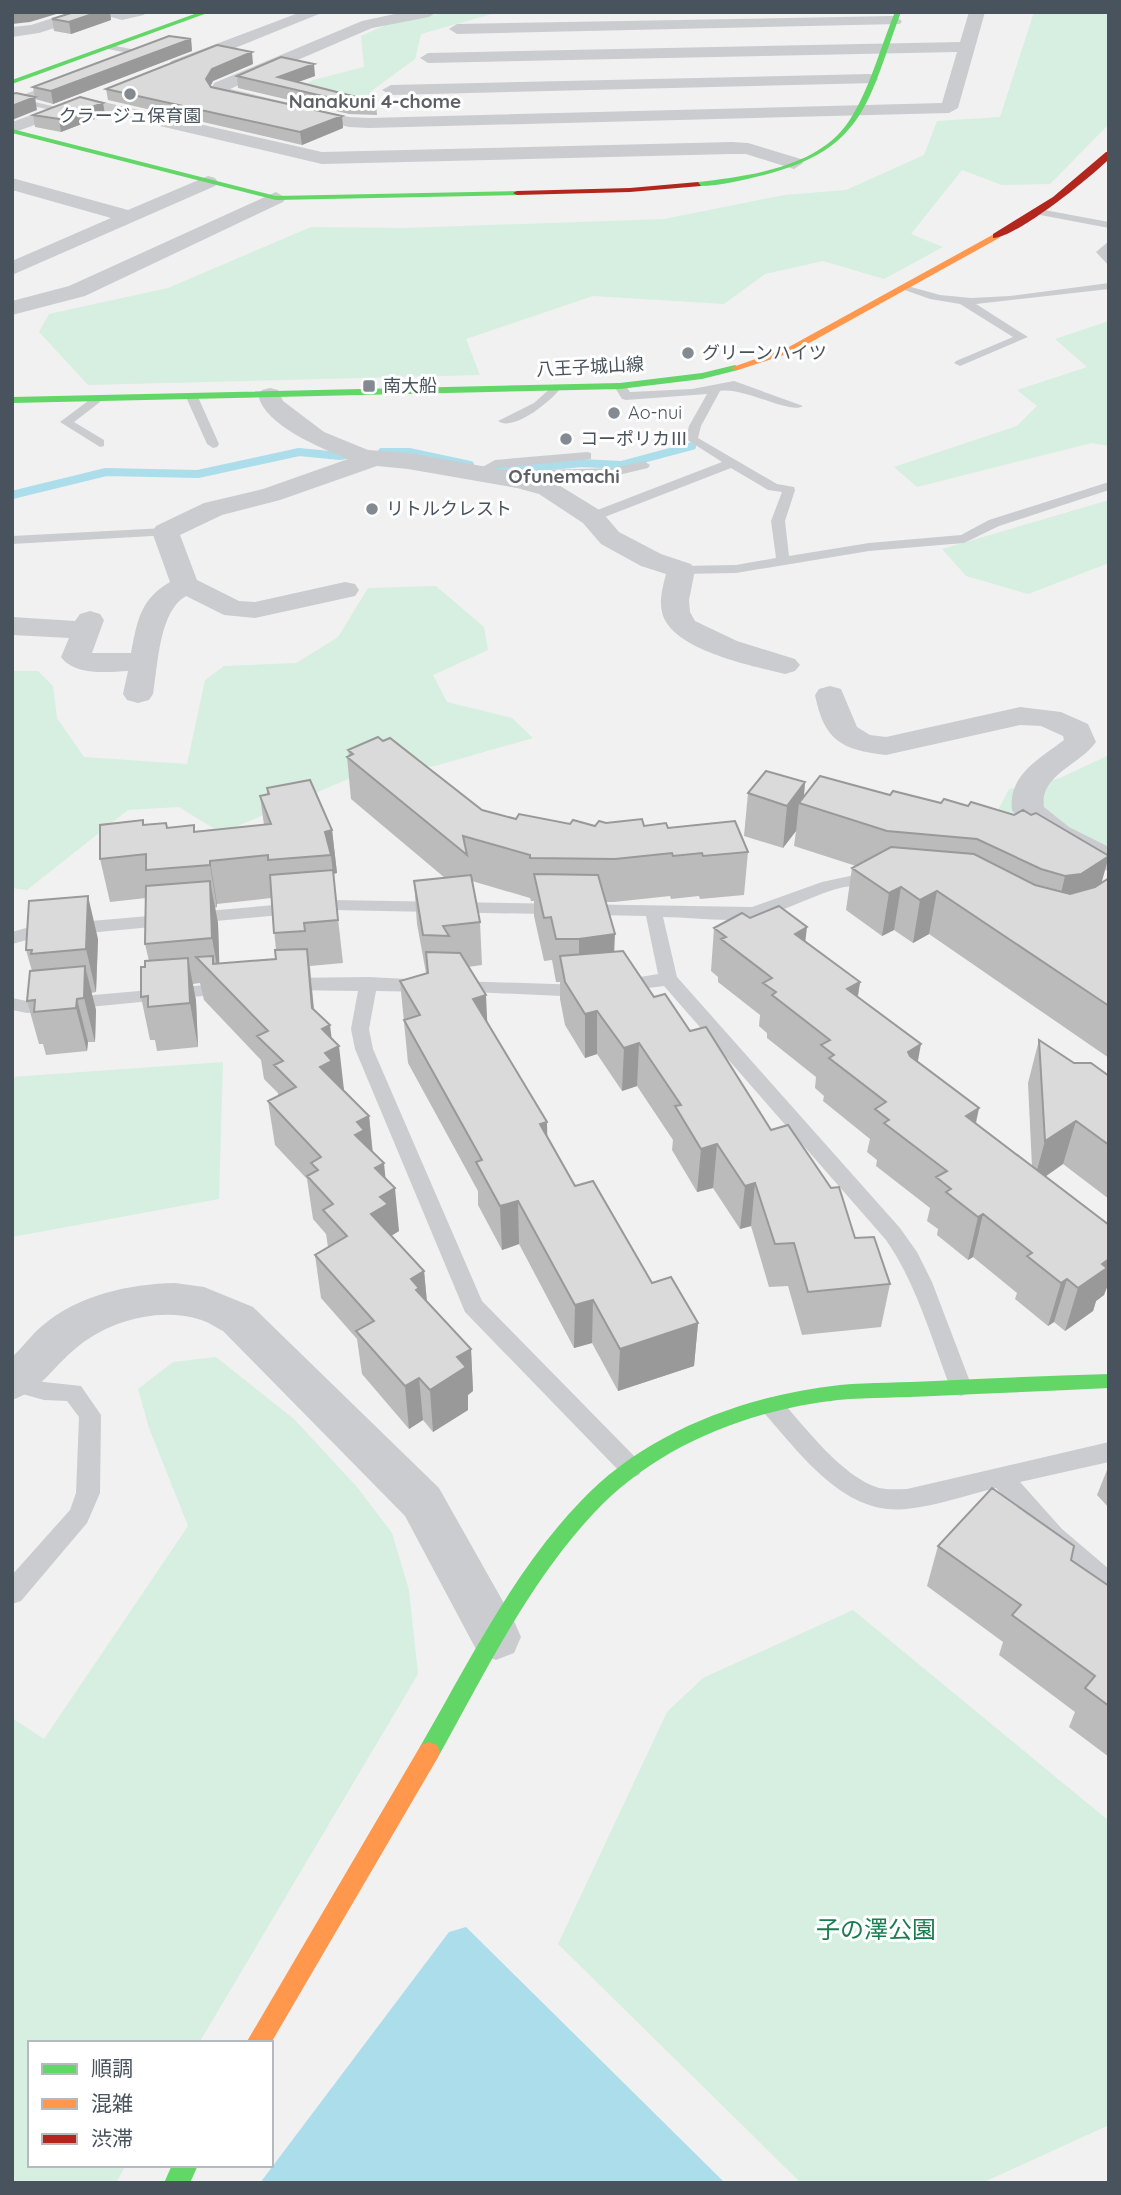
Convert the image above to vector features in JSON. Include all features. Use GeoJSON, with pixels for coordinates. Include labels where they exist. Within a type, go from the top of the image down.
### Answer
{"type":"FeatureCollection","features":[{"type":"Feature","properties":{"kind":"street"},"geometry":{"type":"LineString","coordinates":[[12,32],[33,30],[89,12]]}},
{"type":"Feature","properties":{"kind":"street"},"geometry":{"type":"LineString","coordinates":[[110,12],[122,15],[138,12]]}},
{"type":"Feature","properties":{"kind":"street"},"geometry":{"type":"LineString","coordinates":[[12,82],[206,12]]}},
{"type":"Feature","properties":{"kind":"street"},"geometry":{"type":"LineString","coordinates":[[156,59],[214,51],[316,12]]}},
{"type":"Feature","properties":{"kind":"street"},"geometry":{"type":"LineString","coordinates":[[429,12],[372,23],[220,87],[219,92],[349,122],[949,108],[977,12]]}},
{"type":"Feature","properties":{"kind":"street"},"geometry":{"type":"LineString","coordinates":[[391,177],[388,122],[391,90],[419,66],[434,36],[518,12]]}},
{"type":"Feature","properties":{"kind":"street"},"geometry":{"type":"LineString","coordinates":[[82,102],[391,177],[683,187],[733,180],[794,163],[835,141],[858,111],[896,17],[633,20],[457,29]]}},
{"type":"Feature","properties":{"kind":"street"},"geometry":{"type":"LineString","coordinates":[[633,20],[677,150]]}},
{"type":"Feature","properties":{"kind":"street"},"geometry":{"type":"LineString","coordinates":[[33,30],[59,38],[46,44]]}},
{"type":"Feature","properties":{"kind":"street"},"geometry":{"type":"LineString","coordinates":[[419,66],[645,54],[966,47]]}},
{"type":"Feature","properties":{"kind":"street"},"geometry":{"type":"LineString","coordinates":[[214,51],[301,71]]}},
{"type":"Feature","properties":{"kind":"street"},"geometry":{"type":"LineString","coordinates":[[391,90],[869,79]]}},
{"type":"Feature","properties":{"kind":"street"},"geometry":{"type":"LineString","coordinates":[[12,129],[106,92]]}},
{"type":"Feature","properties":{"kind":"street"},"geometry":{"type":"LineString","coordinates":[[12,129],[276,198]]}},
{"type":"Feature","properties":{"kind":"street"},"geometry":{"type":"LineString","coordinates":[[12,308],[77,291],[276,198],[391,177],[677,150],[748,149],[794,163]]}},
{"type":"Feature","properties":{"kind":"street","name":"八王子城山線"},"geometry":{"type":"LineString","coordinates":[[12,400],[554,389],[620,386],[702,376],[764,360],[812,339],[1039,212],[1083,181],[1109,154]]}},
{"type":"Feature","properties":{"kind":"street"},"geometry":{"type":"LineString","coordinates":[[12,269],[208,182]]}},
{"type":"Feature","properties":{"kind":"street"},"geometry":{"type":"LineString","coordinates":[[12,184],[131,217]]}},
{"type":"Feature","properties":{"kind":"street"},"geometry":{"type":"LineString","coordinates":[[25,245],[50,253]]}},
{"type":"Feature","properties":{"kind":"street"},"geometry":{"type":"LineString","coordinates":[[270,395],[272,404],[315,438],[361,454],[521,481],[548,489],[592,517],[610,538],[651,560],[681,570],[675,598],[678,619],[697,636],[785,665]]}},
{"type":"Feature","properties":{"kind":"street"},"geometry":{"type":"LineString","coordinates":[[345,590],[255,610],[234,609],[185,584],[165,532],[213,509],[271,495],[361,454]]}},
{"type":"Feature","properties":{"kind":"street"},"geometry":{"type":"LineString","coordinates":[[138,694],[153,615],[165,596],[185,584]]}},
{"type":"Feature","properties":{"kind":"street"},"geometry":{"type":"LineString","coordinates":[[12,626],[88,625],[76,657],[93,663],[144,662]]}},
{"type":"Feature","properties":{"kind":"street"},"geometry":{"type":"LineString","coordinates":[[830,695],[834,717],[841,732],[868,745],[886,746],[1039,714],[1060,721],[1077,731],[1080,742],[1035,778],[1026,794],[1028,810],[1057,834],[1109,861]]}},
{"type":"Feature","properties":{"kind":"street"},"geometry":{"type":"LineString","coordinates":[[13,1382],[60,1336],[103,1311],[160,1301],[192,1301],[213,1306],[238,1319],[422,1502],[496,1636]]}},
{"type":"Feature","properties":{"kind":"street"},"geometry":{"type":"LineString","coordinates":[[259,2041],[526,1586],[554,1546],[593,1502],[631,1468],[685,1438],[772,1406],[838,1393],[1109,1381]]}},
{"type":"Feature","properties":{"kind":"street"},"geometry":{"type":"LineString","coordinates":[[176,2183],[185,2167]]}},
{"type":"Feature","properties":{"kind":"lane"},"geometry":{"type":"LineString","coordinates":[[111,47],[156,59]]}},
{"type":"Feature","properties":{"kind":"lane"},"geometry":{"type":"LineString","coordinates":[[128,59],[156,59]]}},
{"type":"Feature","properties":{"kind":"lane"},"geometry":{"type":"LineString","coordinates":[[16,99],[62,83]]}},
{"type":"Feature","properties":{"kind":"lane"},"geometry":{"type":"LineString","coordinates":[[16,99],[58,110]]}},
{"type":"Feature","properties":{"kind":"lane"},"geometry":{"type":"LineString","coordinates":[[1039,212],[1109,225]]}},
{"type":"Feature","properties":{"kind":"lane"},"geometry":{"type":"LineString","coordinates":[[1109,244],[1101,252],[1109,263]]}},
{"type":"Feature","properties":{"kind":"lane"},"geometry":{"type":"LineString","coordinates":[[904,288],[950,300],[962,300],[1006,298],[1109,286]]}},
{"type":"Feature","properties":{"kind":"lane"},"geometry":{"type":"LineString","coordinates":[[960,363],[1022,337],[962,300]]}},
{"type":"Feature","properties":{"kind":"lane"},"geometry":{"type":"LineString","coordinates":[[620,386],[626,396],[692,393],[734,385],[797,407]]}},
{"type":"Feature","properties":{"kind":"lane"},"geometry":{"type":"LineString","coordinates":[[716,388],[695,426],[692,439],[773,487],[789,490],[778,521],[783,559]]}},
{"type":"Feature","properties":{"kind":"lane"},"geometry":{"type":"LineString","coordinates":[[504,421],[538,406],[554,389]]}},
{"type":"Feature","properties":{"kind":"lane"},"geometry":{"type":"LineString","coordinates":[[192,397],[213,444]]}},
{"type":"Feature","properties":{"kind":"lane"},"geometry":{"type":"LineString","coordinates":[[96,399],[66,422],[100,443]]}},
{"type":"Feature","properties":{"kind":"lane"},"geometry":{"type":"LineString","coordinates":[[476,474],[495,464],[518,460],[587,456]]}},
{"type":"Feature","properties":{"kind":"lane"},"geometry":{"type":"LineString","coordinates":[[592,517],[732,463]]}},
{"type":"Feature","properties":{"kind":"lane"},"geometry":{"type":"LineString","coordinates":[[521,481],[534,474],[569,471],[613,472],[644,465]]}},
{"type":"Feature","properties":{"kind":"lane"},"geometry":{"type":"LineString","coordinates":[[681,570],[736,569],[783,559],[869,547],[964,539],[994,523],[1109,486]]}},
{"type":"Feature","properties":{"kind":"lane"},"geometry":{"type":"LineString","coordinates":[[12,540],[165,532]]}},
{"type":"Feature","properties":{"kind":"lane"},"geometry":{"type":"LineString","coordinates":[[12,938],[33,932],[333,905],[752,913],[771,910],[849,879],[890,881]]}},
{"type":"Feature","properties":{"kind":"lane"},"geometry":{"type":"LineString","coordinates":[[653,911],[668,979],[893,1234],[910,1258],[961,1387]]}},
{"type":"Feature","properties":{"kind":"lane"},"geometry":{"type":"LineString","coordinates":[[275,985],[369,984],[579,991],[668,979]]}},
{"type":"Feature","properties":{"kind":"lane"},"geometry":{"type":"LineString","coordinates":[[369,984],[360,1029],[364,1049],[473,1306],[631,1468]]}},
{"type":"Feature","properties":{"kind":"lane"},"geometry":{"type":"LineString","coordinates":[[12,1004],[27,1007],[247,988]]}},
{"type":"Feature","properties":{"kind":"lane"},"geometry":{"type":"LineString","coordinates":[[12,1593],[79,1516],[89,1493],[90,1415],[73,1392],[44,1391],[13,1382]]}},
{"type":"Feature","properties":{"kind":"lane"},"geometry":{"type":"LineString","coordinates":[[772,1406],[832,1469],[856,1488],[880,1498],[907,1499],[1109,1452]]}},
{"type":"Feature","properties":{"kind":"lane"},"geometry":{"type":"LineString","coordinates":[[1000,1476],[1054,1536],[1109,1584]]}},
{"type":"Feature","properties":{"kind":"green space"},"geometry":{"type":"Polygon","coordinates":[[[448,12],[499,12],[421,34],[415,59],[370,92],[376,108],[287,96],[313,80],[364,67],[361,36],[388,24],[448,12]]]}},
{"type":"Feature","properties":{"kind":"green space"},"geometry":{"type":"Polygon","coordinates":[[[1034,12],[1109,12],[1109,124],[1050,184],[1002,185],[962,170],[911,234],[943,247],[884,279],[823,261],[765,274],[724,304],[593,296],[466,339],[480,375],[88,385],[39,332],[49,314],[168,288],[311,227],[406,228],[664,219],[784,195],[846,190],[924,155],[937,121],[1000,117],[1034,12]]]}},
{"type":"Feature","properties":{"kind":"green space"},"geometry":{"type":"Polygon","coordinates":[[[1109,321],[1109,446],[1092,443],[917,487],[894,467],[1017,426],[1037,406],[1017,390],[1087,367],[1055,339],[1109,321]]]}},
{"type":"Feature","properties":{"kind":"green space"},"geometry":{"type":"Polygon","coordinates":[[[1109,500],[1109,563],[1028,594],[966,576],[942,549],[1109,500]]]}},
{"type":"Feature","properties":{"kind":"green space"},"geometry":{"type":"Polygon","coordinates":[[[436,586],[484,627],[488,650],[433,675],[447,702],[512,718],[533,738],[435,766],[372,769],[221,833],[179,807],[128,810],[27,890],[12,888],[12,671],[38,671],[53,686],[57,718],[84,757],[187,764],[205,680],[224,666],[296,663],[338,637],[368,588],[436,586]]]}},
{"type":"Feature","properties":{"kind":"green space"},"geometry":{"type":"Polygon","coordinates":[[[1109,755],[1109,851],[994,818],[1009,789],[1060,778],[1109,755]]]}},
{"type":"Feature","properties":{"kind":"green space"},"geometry":{"type":"Polygon","coordinates":[[[223,1062],[219,1199],[12,1237],[12,1077],[223,1062]]]}},
{"type":"Feature","properties":{"kind":"green space"},"geometry":{"type":"Polygon","coordinates":[[[216,1357],[294,1419],[357,1487],[392,1533],[409,1590],[418,1674],[200,2041],[28,2041],[28,2167],[125,2167],[116,2183],[12,2183],[12,1718],[44,1739],[188,1526],[149,1428],[138,1389],[173,1362],[216,1357]]]}},
{"type":"Feature","properties":{"kind":"green space","name":"子の澤公園"},"geometry":{"type":"Polygon","coordinates":[[[853,1610],[1109,1821],[1109,2125],[982,2183],[801,2183],[558,1944],[667,1712],[703,1678],[853,1610]]]}},
{"type":"Feature","properties":{"kind":"water"},"geometry":{"type":"Polygon","coordinates":[[[466,1927],[725,2183],[260,2183],[449,1932],[466,1927]]]}},
{"type":"Feature","properties":{"kind":"building"},"geometry":{"type":"Polygon","coordinates":[[[74,12],[98,12],[69,22],[52,19],[74,12]]]}},
{"type":"Feature","properties":{"kind":"building"},"geometry":{"type":"Polygon","coordinates":[[[169,36],[191,39],[51,91],[33,87],[169,36]]]}},
{"type":"Feature","properties":{"kind":"building"},"geometry":{"type":"Polygon","coordinates":[[[217,45],[252,52],[212,69],[206,79],[211,87],[342,116],[300,132],[106,89],[217,45]]]}},
{"type":"Feature","properties":{"kind":"building"},"geometry":{"type":"Polygon","coordinates":[[[281,57],[314,64],[278,77],[376,102],[348,102],[237,76],[281,57]]]}},
{"type":"Feature","properties":{"kind":"building"},"geometry":{"type":"Polygon","coordinates":[[[12,94],[35,97],[12,106],[12,94]]]}},
{"type":"Feature","properties":{"kind":"building"},"geometry":{"type":"Polygon","coordinates":[[[80,97],[103,103],[59,119],[33,115],[80,97]]]}},
{"type":"Feature","properties":{"kind":"building"},"geometry":{"type":"Polygon","coordinates":[[[378,737],[383,741],[390,738],[482,810],[516,819],[519,814],[570,824],[573,820],[595,826],[599,821],[606,823],[642,819],[644,826],[666,823],[668,828],[735,821],[748,852],[703,856],[702,853],[673,856],[672,853],[615,859],[530,858],[530,855],[463,836],[467,855],[347,757],[353,754],[348,750],[378,737]]]}},
{"type":"Feature","properties":{"kind":"building"},"geometry":{"type":"Polygon","coordinates":[[[766,771],[805,782],[787,806],[748,793],[766,771]]]}},
{"type":"Feature","properties":{"kind":"building"},"geometry":{"type":"Polygon","coordinates":[[[820,776],[890,795],[893,791],[941,803],[944,799],[968,806],[971,802],[1014,815],[1023,810],[1031,815],[1036,813],[1109,856],[1081,874],[1065,876],[1041,869],[977,839],[887,831],[799,803],[820,776]]]}},
{"type":"Feature","properties":{"kind":"building"},"geometry":{"type":"Polygon","coordinates":[[[310,780],[332,830],[325,832],[331,855],[268,860],[268,855],[210,861],[210,865],[146,870],[146,854],[100,859],[100,825],[143,820],[143,825],[166,823],[167,828],[194,825],[194,832],[271,824],[260,796],[269,794],[267,788],[310,780]]]}},
{"type":"Feature","properties":{"kind":"building"},"geometry":{"type":"Polygon","coordinates":[[[891,847],[974,854],[1035,885],[1070,894],[1095,887],[1109,878],[1109,1006],[937,891],[920,900],[901,887],[889,893],[852,868],[891,847]]]}},
{"type":"Feature","properties":{"kind":"building"},"geometry":{"type":"Polygon","coordinates":[[[333,870],[338,920],[304,923],[305,931],[274,933],[270,875],[333,870]]]}},
{"type":"Feature","properties":{"kind":"building"},"geometry":{"type":"Polygon","coordinates":[[[534,874],[598,875],[615,934],[556,939],[551,917],[544,918],[534,874]]]}},
{"type":"Feature","properties":{"kind":"building"},"geometry":{"type":"Polygon","coordinates":[[[471,875],[480,922],[443,926],[449,936],[423,935],[414,881],[471,875]]]}},
{"type":"Feature","properties":{"kind":"building"},"geometry":{"type":"Polygon","coordinates":[[[210,881],[212,938],[145,944],[146,886],[210,881]]]}},
{"type":"Feature","properties":{"kind":"building"},"geometry":{"type":"Polygon","coordinates":[[[88,896],[86,949],[31,954],[32,950],[26,950],[29,901],[88,896]]]}},
{"type":"Feature","properties":{"kind":"building"},"geometry":{"type":"Polygon","coordinates":[[[779,906],[807,927],[795,934],[860,982],[847,989],[921,1044],[908,1052],[910,1056],[979,1108],[966,1116],[1109,1225],[1109,1259],[1102,1264],[1107,1268],[1078,1288],[1067,1279],[1061,1283],[1027,1256],[1032,1253],[983,1214],[978,1217],[946,1192],[951,1189],[936,1177],[947,1171],[884,1123],[889,1120],[875,1109],[886,1102],[829,1058],[834,1055],[821,1045],[830,1040],[772,995],[776,992],[763,983],[772,978],[721,939],[726,937],[714,928],[742,913],[750,918],[779,906]]]}},
{"type":"Feature","properties":{"kind":"building"},"geometry":{"type":"Polygon","coordinates":[[[307,949],[312,1008],[330,1025],[322,1029],[339,1046],[325,1053],[332,1061],[320,1067],[369,1116],[357,1122],[364,1130],[355,1135],[384,1163],[375,1168],[395,1188],[380,1197],[388,1204],[371,1214],[424,1271],[411,1279],[419,1288],[416,1290],[471,1349],[457,1357],[466,1367],[430,1390],[419,1378],[405,1386],[356,1331],[374,1321],[315,1255],[347,1236],[323,1210],[333,1204],[307,1176],[318,1170],[311,1163],[321,1157],[268,1101],[296,1087],[274,1065],[283,1061],[257,1036],[268,1031],[196,957],[213,956],[213,964],[276,959],[275,950],[307,949]]]}},
{"type":"Feature","properties":{"kind":"building"},"geometry":{"type":"Polygon","coordinates":[[[623,951],[654,997],[665,994],[690,1031],[706,1027],[771,1130],[788,1125],[831,1188],[839,1187],[855,1238],[874,1237],[890,1284],[808,1292],[794,1243],[775,1244],[755,1183],[745,1186],[717,1144],[701,1149],[675,1106],[681,1105],[639,1043],[624,1048],[597,1011],[585,1014],[565,982],[560,956],[623,951]]]}},
{"type":"Feature","properties":{"kind":"building"},"geometry":{"type":"Polygon","coordinates":[[[426,952],[460,953],[486,995],[473,999],[547,1122],[540,1124],[575,1186],[593,1181],[652,1283],[671,1277],[698,1323],[620,1349],[593,1300],[575,1305],[518,1201],[500,1206],[476,1162],[482,1160],[404,1020],[420,1015],[400,981],[428,973],[426,952]]]}},
{"type":"Feature","properties":{"kind":"building"},"geometry":{"type":"Polygon","coordinates":[[[188,958],[190,1003],[148,1007],[148,996],[141,997],[141,967],[145,967],[145,961],[188,958]]]}},
{"type":"Feature","properties":{"kind":"building"},"geometry":{"type":"Polygon","coordinates":[[[85,966],[84,998],[77,999],[76,1008],[34,1012],[35,1000],[27,1001],[30,971],[85,966]]]}},
{"type":"Feature","properties":{"kind":"building"},"geometry":{"type":"Polygon","coordinates":[[[1039,1040],[1074,1063],[1091,1063],[1109,1076],[1109,1145],[1076,1121],[1045,1141],[1039,1040]]]}},
{"type":"Feature","properties":{"kind":"building"},"geometry":{"type":"Polygon","coordinates":[[[992,1488],[1074,1546],[1071,1560],[1109,1586],[1109,1706],[1085,1688],[1095,1676],[1012,1615],[1021,1605],[938,1546],[992,1488]]]}},
{"type":"Feature","properties":{"kind":"waterway"},"geometry":{"type":"LineString","coordinates":[[496,471],[582,463],[621,465],[692,446]]}},
{"type":"Feature","properties":{"kind":"waterway"},"geometry":{"type":"LineString","coordinates":[[12,495],[106,472],[198,474],[299,452],[340,456],[352,454]]}},
{"type":"Feature","properties":{"kind":"waterway"},"geometry":{"type":"LineString","coordinates":[[382,452],[409,452],[470,465]]}},
{"type":"Feature","properties":{"kind":"traffic: fast"},"geometry":{"type":"LineString","coordinates":[[12,82],[207,12]]}},
{"type":"Feature","properties":{"kind":"traffic: fast"},"geometry":{"type":"LineString","coordinates":[[698,184],[775,170],[814,155],[843,134],[860,108],[898,12]]}},
{"type":"Feature","properties":{"kind":"traffic: fast"},"geometry":{"type":"LineString","coordinates":[[12,131],[276,198],[517,193]]}},
{"type":"Feature","properties":{"kind":"traffic: fast"},"geometry":{"type":"LineString","coordinates":[[12,400],[620,386],[702,376],[735,368]]}},
{"type":"Feature","properties":{"kind":"traffic: fast"},"geometry":{"type":"LineString","coordinates":[[429,1752],[501,1625],[563,1535],[612,1483],[670,1444],[736,1415],[770,1405],[838,1393],[1109,1381]]}},
{"type":"Feature","properties":{"kind":"traffic: fast"},"geometry":{"type":"LineString","coordinates":[[176,2183],[185,2167]]}},
{"type":"Feature","properties":{"kind":"traffic: slow"},"geometry":{"type":"LineString","coordinates":[[735,368],[790,350],[996,236]]}},
{"type":"Feature","properties":{"kind":"traffic: slow"},"geometry":{"type":"LineString","coordinates":[[259,2041],[429,1752]]}},
{"type":"Feature","properties":{"kind":"traffic: jam"},"geometry":{"type":"LineString","coordinates":[[996,236],[1056,199],[1109,154]]}},
{"type":"Feature","properties":{"kind":"traffic: jam"},"geometry":{"type":"LineString","coordinates":[[517,193],[630,190],[698,184]]}},
{"type":"Feature","properties":{"kind":"place","name":"クラージュ保育園"},"geometry":{"type":"Point","coordinates":[130,94]}},
{"type":"Feature","properties":{"kind":"place","name":"グリーンハイツ"},"geometry":{"type":"Point","coordinates":[688,353]}},
{"type":"Feature","properties":{"kind":"place","name":"南大船"},"geometry":{"type":"Point","coordinates":[369,386]}},
{"type":"Feature","properties":{"kind":"place","name":"Ao-nui"},"geometry":{"type":"Point","coordinates":[614,413]}},
{"type":"Feature","properties":{"kind":"place","name":"コーポリカⅢ"},"geometry":{"type":"Point","coordinates":[566,439]}},
{"type":"Feature","properties":{"kind":"place","name":"リトルクレスト"},"geometry":{"type":"Point","coordinates":[372,509]}},
{"type":"Feature","properties":{"kind":"district","name":"Nanakuni 4-chome"},"geometry":{"type":"Point","coordinates":[375,101]}},
{"type":"Feature","properties":{"kind":"district","name":"Ofunemachi"},"geometry":{"type":"Point","coordinates":[564,476]}}]}
